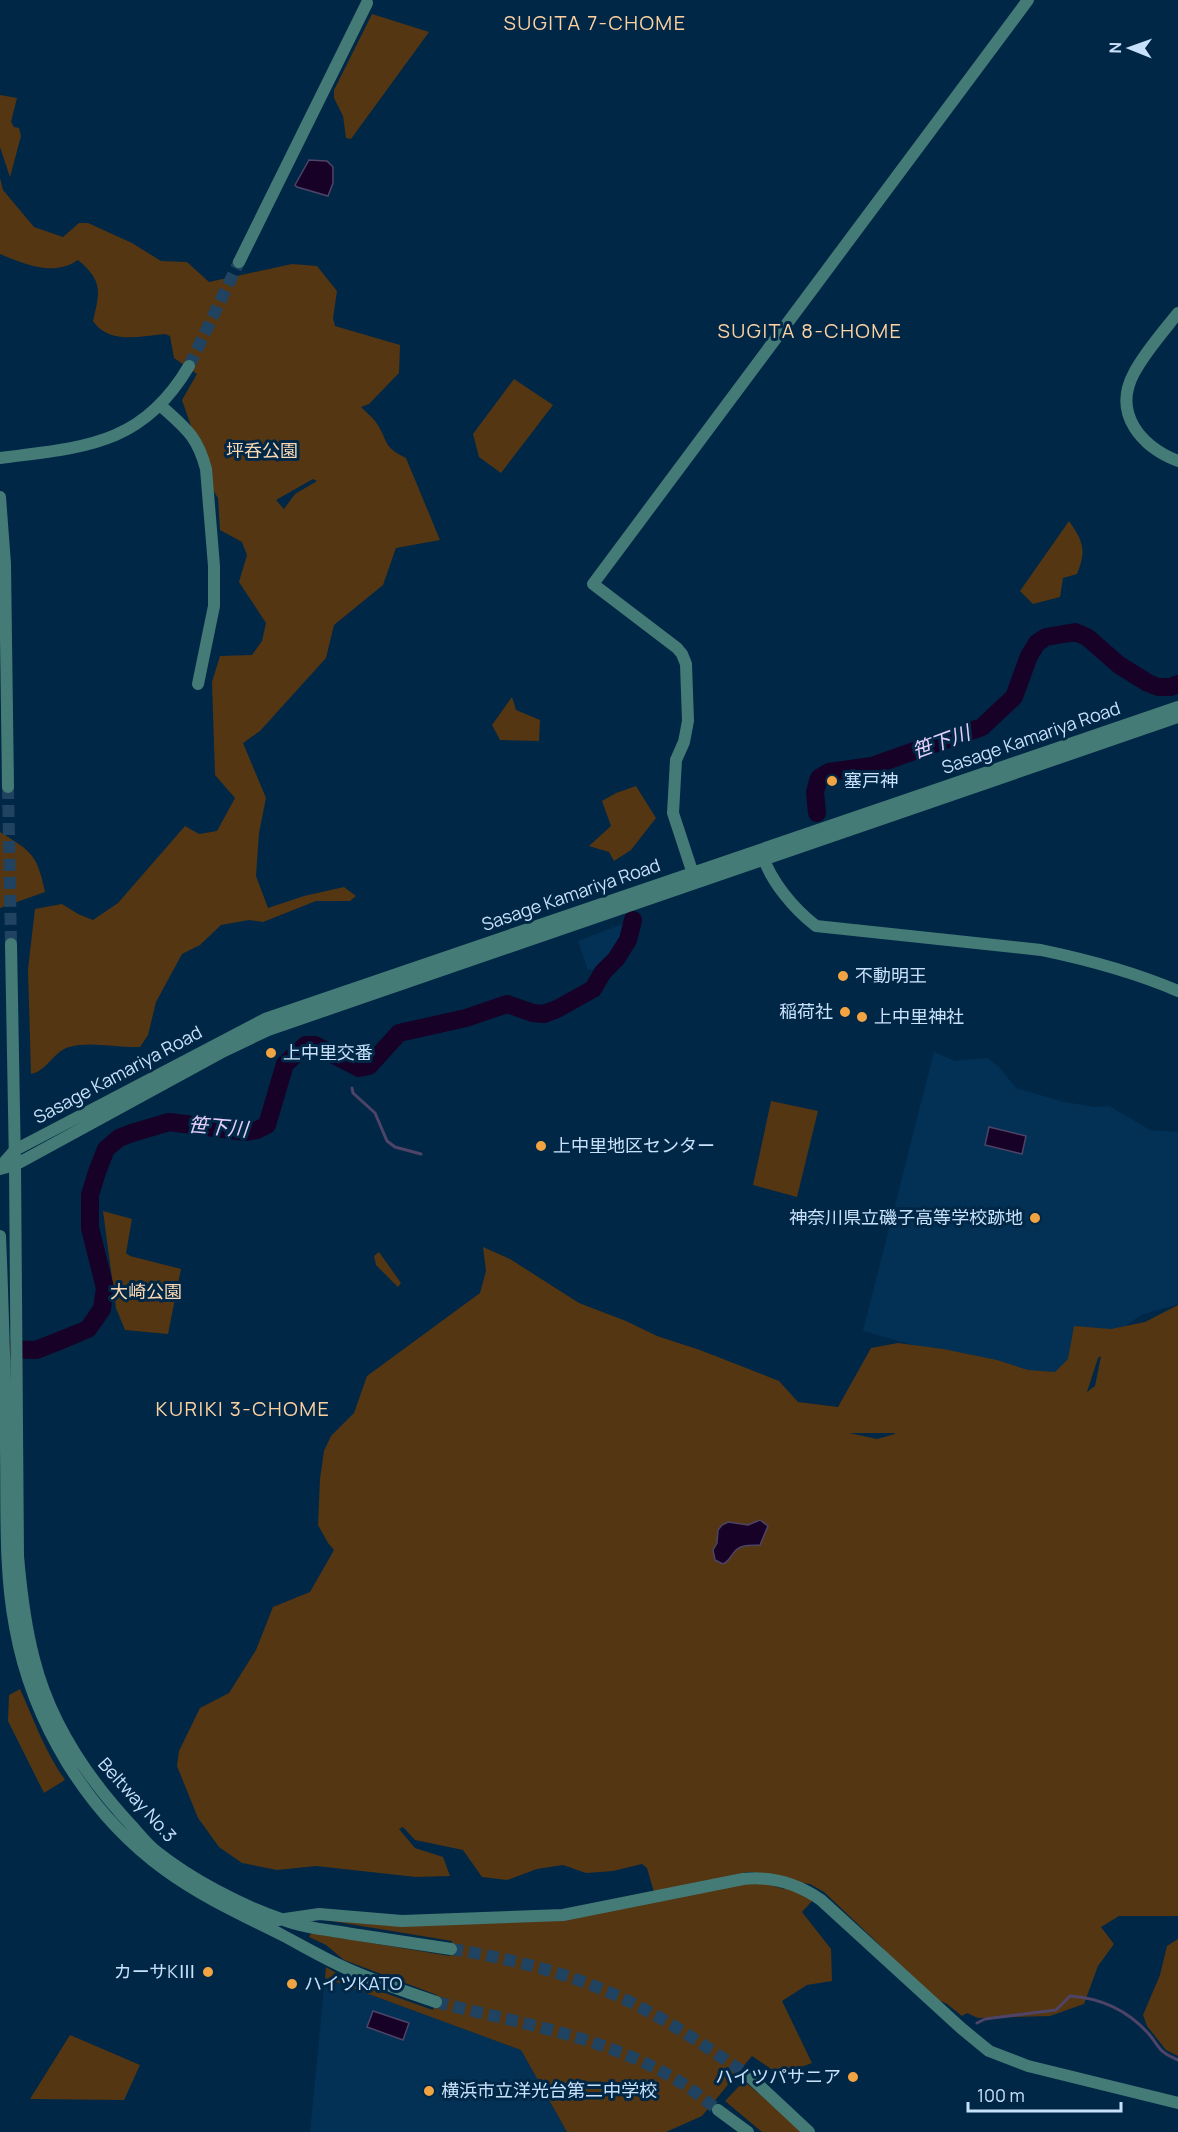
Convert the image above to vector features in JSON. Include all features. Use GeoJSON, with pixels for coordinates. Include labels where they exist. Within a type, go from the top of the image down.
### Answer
{"type":"FeatureCollection","features":[{"type":"Feature","properties":{"kind":"street"},"geometry":{"type":"LineString","coordinates":[[695,878],[673,813],[672,802],[676,760],[684,742],[688,721],[685,659],[677,648],[593,584],[1028,0]]}},
{"type":"Feature","properties":{"kind":"street"},"geometry":{"type":"LineString","coordinates":[[239,262],[367,3]]}},
{"type":"Feature","properties":{"kind":"street"},"geometry":{"type":"LineString","coordinates":[[1178,313],[1132,375],[1127,403],[1135,429],[1143,440],[1162,454],[1178,461]]}},
{"type":"Feature","properties":{"kind":"street"},"geometry":{"type":"LineString","coordinates":[[0,458],[58,451],[101,442],[132,428],[176,389],[189,366]]}},
{"type":"Feature","properties":{"kind":"street"},"geometry":{"type":"LineString","coordinates":[[160,405],[193,435],[206,469],[214,566],[214,606],[198,684]]}},
{"type":"Feature","properties":{"kind":"street"},"geometry":{"type":"LineString","coordinates":[[0,497],[5,564],[8,787]]}},
{"type":"Feature","properties":{"kind":"street","name":"Sasage Kamariya Road"},"geometry":{"type":"LineString","coordinates":[[762,855],[1178,706]]}},
{"type":"Feature","properties":{"kind":"street","name":"Sasage Kamariya Road"},"geometry":{"type":"LineString","coordinates":[[0,1168],[15,1165],[224,1051],[268,1030],[695,878],[1178,717]]}},
{"type":"Feature","properties":{"kind":"street"},"geometry":{"type":"LineString","coordinates":[[762,855],[799,913],[816,926],[1041,950],[1137,974],[1178,992]]}},
{"type":"Feature","properties":{"kind":"street","name":"Sasage Kamariya Road"},"geometry":{"type":"LineString","coordinates":[[0,1168],[15,1150],[265,1019],[695,878]]}},
{"type":"Feature","properties":{"kind":"street","name":"Beltway No.3"},"geometry":{"type":"LineString","coordinates":[[11,944],[15,1165],[10,1333],[10,1589],[21,1658],[41,1714],[76,1777],[102,1812],[166,1871],[226,1908],[339,1965],[436,2002]]}},
{"type":"Feature","properties":{"kind":"street","name":"Beltway No.3"},"geometry":{"type":"LineString","coordinates":[[0,1236],[10,1333]]}},
{"type":"Feature","properties":{"kind":"street","name":"Beltway No.3"},"geometry":{"type":"LineString","coordinates":[[10,1363],[21,1593],[34,1660],[52,1709],[82,1766],[112,1805],[156,1852],[196,1878],[282,1920]]}},
{"type":"Feature","properties":{"kind":"street"},"geometry":{"type":"LineString","coordinates":[[310,1949],[304,1943],[302,1936],[308,1921],[319,1914],[402,1921],[562,1916],[743,1879],[757,1877],[774,1880],[808,1891],[821,1899],[989,2051],[1028,2066],[1178,2103]]}},
{"type":"Feature","properties":{"kind":"street"},"geometry":{"type":"LineString","coordinates":[[258,1923],[282,1920],[308,1921],[451,1949]]}},
{"type":"Feature","properties":{"kind":"street"},"geometry":{"type":"LineString","coordinates":[[748,2075],[809,2132]]}},
{"type":"Feature","properties":{"kind":"street"},"geometry":{"type":"LineString","coordinates":[[718,2110],[747,2132]]}},
{"type":"Feature","properties":{"kind":"shaded area"},"geometry":{"type":"Polygon","coordinates":[[[309,160],[327,161],[333,167],[333,183],[328,196],[295,185],[309,160]]]}},
{"type":"Feature","properties":{"kind":"shaded area"},"geometry":{"type":"Polygon","coordinates":[[[625,923],[619,945],[600,968],[588,970],[578,941],[625,923]]]}},
{"type":"Feature","properties":{"kind":"shaded area","name":"神奈川県立磯子高等学校跡地"},"geometry":{"type":"Polygon","coordinates":[[[934,1052],[955,1061],[987,1058],[999,1067],[1016,1088],[1064,1102],[1096,1107],[1109,1106],[1150,1130],[1178,1132],[1178,1304],[1141,1315],[1047,1382],[863,1331],[934,1052]]]}},
{"type":"Feature","properties":{"kind":"shaded area"},"geometry":{"type":"Polygon","coordinates":[[[989,1127],[1026,1136],[1022,1154],[985,1145],[989,1127]]]}},
{"type":"Feature","properties":{"kind":"shaded area"},"geometry":{"type":"Polygon","coordinates":[[[760,1520],[768,1526],[760,1545],[739,1548],[723,1564],[715,1560],[713,1550],[717,1543],[718,1530],[722,1525],[728,1522],[748,1525],[760,1520]]]}},
{"type":"Feature","properties":{"kind":"shaded area","name":"横浜市立洋光台第二中学校"},"geometry":{"type":"Polygon","coordinates":[[[325,1978],[521,2050],[567,2132],[310,2132],[325,1978]]]}},
{"type":"Feature","properties":{"kind":"shaded area"},"geometry":{"type":"Polygon","coordinates":[[[373,2011],[409,2023],[403,2040],[367,2027],[373,2011]]]}},
{"type":"Feature","properties":{"kind":"green space"},"geometry":{"type":"Polygon","coordinates":[[[372,14],[429,32],[351,139],[346,138],[343,116],[334,98],[334,90],[372,14]]]}},
{"type":"Feature","properties":{"kind":"green space"},"geometry":{"type":"Polygon","coordinates":[[[0,95],[17,98],[11,122],[14,127],[19,128],[21,136],[10,177],[0,147],[0,95]]]}},
{"type":"Feature","properties":{"kind":"green space","name":"坪呑公園"},"geometry":{"type":"Polygon","coordinates":[[[0,178],[3,190],[34,227],[63,237],[79,223],[88,223],[132,243],[161,261],[187,262],[209,282],[292,264],[317,266],[337,291],[333,318],[335,326],[400,345],[399,373],[369,404],[361,407],[375,421],[389,446],[406,458],[440,540],[396,548],[383,585],[334,625],[326,658],[260,731],[243,743],[266,798],[259,833],[256,876],[268,908],[304,896],[344,887],[356,896],[350,901],[316,901],[263,922],[249,920],[221,925],[200,945],[182,954],[156,1002],[148,1035],[140,1047],[78,1045],[69,1047],[59,1052],[42,1069],[31,1074],[28,969],[35,909],[62,904],[93,920],[118,903],[185,826],[199,834],[217,831],[235,798],[215,775],[212,682],[220,656],[252,655],[262,641],[266,623],[239,582],[247,555],[242,542],[220,530],[218,498],[213,490],[182,400],[197,374],[174,358],[170,336],[165,334],[116,336],[100,329],[93,321],[98,287],[92,274],[78,260],[59,268],[49,268],[29,265],[0,254],[0,178]],[[313,479],[276,500],[284,509],[295,494],[317,481],[313,479]]]}},
{"type":"Feature","properties":{"kind":"green space"},"geometry":{"type":"Polygon","coordinates":[[[514,379],[553,405],[501,473],[479,457],[473,434],[514,379]]]}},
{"type":"Feature","properties":{"kind":"green space"},"geometry":{"type":"Polygon","coordinates":[[[1069,521],[1078,534],[1083,552],[1077,574],[1063,578],[1060,597],[1033,604],[1020,591],[1069,521]]]}},
{"type":"Feature","properties":{"kind":"green space"},"geometry":{"type":"Polygon","coordinates":[[[512,697],[516,710],[540,720],[539,741],[500,740],[492,725],[512,697]]]}},
{"type":"Feature","properties":{"kind":"green space"},"geometry":{"type":"Polygon","coordinates":[[[636,786],[656,818],[631,850],[614,861],[609,852],[589,846],[611,826],[602,801],[636,786]]]}},
{"type":"Feature","properties":{"kind":"green space"},"geometry":{"type":"Polygon","coordinates":[[[0,832],[32,855],[39,869],[45,892],[0,908],[0,832]]]}},
{"type":"Feature","properties":{"kind":"green space"},"geometry":{"type":"Polygon","coordinates":[[[771,1101],[818,1111],[797,1197],[753,1185],[771,1101]]]}},
{"type":"Feature","properties":{"kind":"green space","name":"大崎公園"},"geometry":{"type":"Polygon","coordinates":[[[103,1211],[132,1219],[126,1253],[130,1256],[181,1269],[168,1334],[125,1330],[116,1308],[103,1211]]]}},
{"type":"Feature","properties":{"kind":"green space"},"geometry":{"type":"Polygon","coordinates":[[[483,1247],[510,1259],[579,1303],[657,1336],[779,1381],[798,1402],[838,1407],[871,1348],[898,1343],[997,1360],[1028,1370],[1055,1372],[1068,1359],[1074,1326],[1111,1329],[1145,1322],[1178,1305],[1178,1916],[1119,1916],[1101,1927],[1114,1944],[1098,1966],[1084,2004],[1050,2016],[978,2018],[967,2013],[962,2016],[947,2004],[927,1995],[882,1953],[883,1948],[824,1892],[810,1884],[781,1881],[760,1873],[748,1872],[654,1892],[647,1868],[642,1864],[613,1871],[586,1873],[563,1865],[537,1869],[507,1880],[482,1877],[463,1850],[415,1840],[403,1827],[399,1829],[415,1848],[443,1857],[450,1876],[416,1877],[316,1866],[277,1870],[242,1863],[219,1847],[198,1818],[177,1766],[179,1751],[200,1708],[229,1693],[256,1650],[273,1607],[310,1592],[334,1550],[318,1525],[324,1451],[331,1436],[354,1413],[367,1376],[480,1293],[486,1271],[483,1247]],[[1101,1356],[1098,1358],[1087,1392],[1095,1386],[1101,1356]],[[849,1433],[877,1439],[895,1434],[895,1433],[849,1433]]]}},
{"type":"Feature","properties":{"kind":"green space"},"geometry":{"type":"Polygon","coordinates":[[[379,1252],[401,1283],[398,1287],[376,1265],[374,1256],[379,1252]]]}},
{"type":"Feature","properties":{"kind":"green space"},"geometry":{"type":"Polygon","coordinates":[[[20,1689],[46,1747],[65,1780],[44,1793],[8,1721],[9,1695],[20,1689]]]}},
{"type":"Feature","properties":{"kind":"green space"},"geometry":{"type":"Polygon","coordinates":[[[749,1883],[766,1884],[784,1889],[787,1887],[813,1900],[802,1912],[831,1949],[832,1981],[807,1985],[782,2001],[812,2063],[780,2075],[752,2056],[702,2116],[666,2132],[567,2132],[521,2050],[325,1978],[326,1967],[348,1980],[433,2010],[437,1995],[344,1960],[326,1945],[309,1937],[311,1933],[450,1956],[452,1941],[319,1919],[558,1920],[749,1883]]]}},
{"type":"Feature","properties":{"kind":"green space"},"geometry":{"type":"Polygon","coordinates":[[[1178,1939],[1178,2056],[1166,2050],[1147,2026],[1143,2015],[1160,1975],[1167,1946],[1178,1939]]]}},
{"type":"Feature","properties":{"kind":"green space"},"geometry":{"type":"Polygon","coordinates":[[[70,2035],[140,2065],[124,2100],[30,2099],[70,2035]]]}},
{"type":"Feature","properties":{"kind":"green space"},"geometry":{"type":"Polygon","coordinates":[[[744,2081],[803,2132],[762,2132],[725,2101],[744,2081]]]}},
{"type":"Feature","properties":{"kind":"waterway","name":"笹下川"},"geometry":{"type":"LineString","coordinates":[[817,813],[815,792],[819,778],[829,772],[872,766],[982,727],[1014,697],[1029,656],[1037,643],[1046,637],[1075,632],[1087,637],[1119,665],[1148,683],[1158,687],[1171,687],[1178,684]]}},
{"type":"Feature","properties":{"kind":"waterway","name":"笹下川"},"geometry":{"type":"LineString","coordinates":[[0,1349],[36,1350],[59,1341],[88,1329],[102,1309],[105,1288],[90,1228],[90,1195],[106,1149],[119,1138],[169,1122],[246,1132],[257,1130],[267,1125],[285,1064],[306,1045],[315,1045],[359,1068],[369,1066],[399,1033],[466,1018],[507,1004],[533,1013],[544,1014],[557,1009],[593,989],[628,940],[633,920]]}},
{"type":"Feature","properties":{"kind":"waterway","name":"笹下川"},"geometry":{"type":"LineString","coordinates":[[353,1071],[354,1066]]}},
{"type":"Feature","properties":{"kind":"waterway"},"geometry":{"type":"LineString","coordinates":[[352,1088],[353,1093],[375,1113],[387,1141],[395,1147],[421,1154]]}},
{"type":"Feature","properties":{"kind":"waterway"},"geometry":{"type":"LineString","coordinates":[[977,2023],[985,2019],[1056,2010],[1070,1996],[1092,1999],[1113,2007],[1131,2018],[1163,2051],[1178,2060]]}},
{"type":"Feature","properties":{"kind":"tunnel"},"geometry":{"type":"LineString","coordinates":[[189,366],[239,262]]}},
{"type":"Feature","properties":{"kind":"tunnel"},"geometry":{"type":"LineString","coordinates":[[8,787],[11,944]]}},
{"type":"Feature","properties":{"kind":"tunnel"},"geometry":{"type":"LineString","coordinates":[[451,1949],[529,1965],[603,1990],[664,2020],[748,2075]]}},
{"type":"Feature","properties":{"kind":"tunnel"},"geometry":{"type":"LineString","coordinates":[[436,2002],[560,2032],[620,2052],[677,2080],[718,2110]]}},
{"type":"Feature","properties":{"kind":"place","name":"塞戸神"},"geometry":{"type":"Point","coordinates":[832,781]}},
{"type":"Feature","properties":{"kind":"place","name":"不動明王"},"geometry":{"type":"Point","coordinates":[843,976]}},
{"type":"Feature","properties":{"kind":"place","name":"稲荷社"},"geometry":{"type":"Point","coordinates":[845,1012]}},
{"type":"Feature","properties":{"kind":"place","name":"上中里神社"},"geometry":{"type":"Point","coordinates":[862,1017]}},
{"type":"Feature","properties":{"kind":"place","name":"上中里交番"},"geometry":{"type":"Point","coordinates":[271,1053]}},
{"type":"Feature","properties":{"kind":"place","name":"上中里地区センター"},"geometry":{"type":"Point","coordinates":[541,1146]}},
{"type":"Feature","properties":{"kind":"place","name":"神奈川県立磯子高等学校跡地"},"geometry":{"type":"Point","coordinates":[1035,1218]}},
{"type":"Feature","properties":{"kind":"place","name":"カーサKⅢ"},"geometry":{"type":"Point","coordinates":[208,1972]}},
{"type":"Feature","properties":{"kind":"place","name":"ハイツKATO"},"geometry":{"type":"Point","coordinates":[292,1984]}},
{"type":"Feature","properties":{"kind":"place","name":"ハイツパサニア"},"geometry":{"type":"Point","coordinates":[853,2077]}},
{"type":"Feature","properties":{"kind":"place","name":"横浜市立洋光台第二中学校"},"geometry":{"type":"Point","coordinates":[429,2091]}},
{"type":"Feature","properties":{"kind":"district","name":"SUGITA 7-CHOME"},"geometry":{"type":"Point","coordinates":[595,23]}},
{"type":"Feature","properties":{"kind":"district","name":"SUGITA 8-CHOME"},"geometry":{"type":"Point","coordinates":[810,331]}},
{"type":"Feature","properties":{"kind":"district","name":"KURIKI 3-CHOME"},"geometry":{"type":"Point","coordinates":[243,1409]}}]}
